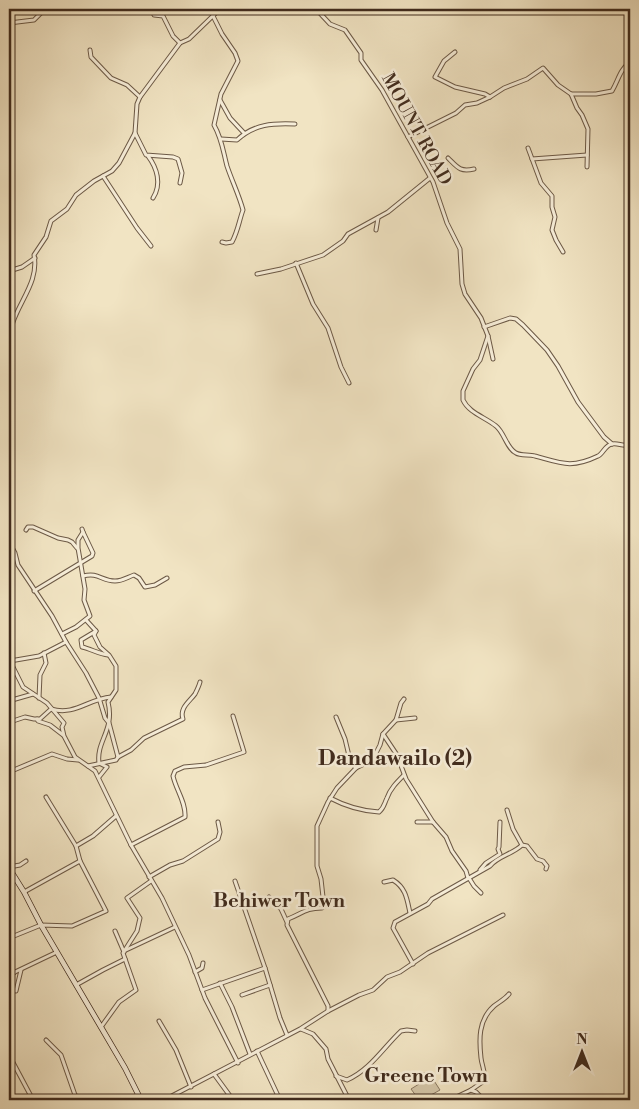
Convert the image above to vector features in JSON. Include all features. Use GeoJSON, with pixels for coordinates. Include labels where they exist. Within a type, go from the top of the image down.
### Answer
{"type":"FeatureCollection","features":[{"type":"Feature","properties":{"kind":"main road"},"geometry":{"type":"LineString","coordinates":[[9,867],[141,1100]]}},
{"type":"Feature","properties":{"kind":"street"},"geometry":{"type":"LineString","coordinates":[[9,23],[34,20],[48,9]]}},
{"type":"Feature","properties":{"kind":"street"},"geometry":{"type":"LineString","coordinates":[[152,9],[154,15],[163,16],[173,36],[180,43]]}},
{"type":"Feature","properties":{"kind":"street"},"geometry":{"type":"LineString","coordinates":[[9,341],[13,323],[31,286],[36,268],[36,252],[46,237],[51,221],[67,209],[76,195],[119,163],[135,133],[137,104],[140,97],[180,43],[189,39],[220,9]]}},
{"type":"Feature","properties":{"kind":"street","name":"MOUNT ROAD"},"geometry":{"type":"LineString","coordinates":[[316,9],[320,11],[330,24],[345,30],[361,53],[361,60],[382,90],[433,182],[447,223],[460,248],[462,284],[465,294],[481,318],[488,336],[492,359]]}},
{"type":"Feature","properties":{"kind":"street"},"geometry":{"type":"LineString","coordinates":[[213,16],[238,61],[230,74],[220,100],[214,125],[221,138],[228,167],[243,210],[232,242],[222,242]]}},
{"type":"Feature","properties":{"kind":"street"},"geometry":{"type":"LineString","coordinates":[[90,50],[91,57],[111,78],[127,85],[140,97]]}},
{"type":"Feature","properties":{"kind":"street"},"geometry":{"type":"LineString","coordinates":[[455,52],[444,61],[436,77],[455,87],[485,94],[490,97]]}},
{"type":"Feature","properties":{"kind":"street"},"geometry":{"type":"LineString","coordinates":[[570,94],[596,94],[612,91],[621,69],[630,62]]}},
{"type":"Feature","properties":{"kind":"street"},"geometry":{"type":"LineString","coordinates":[[408,137],[456,113],[465,105],[477,103],[490,97],[543,68],[558,86],[570,94],[586,123],[588,167]]}},
{"type":"Feature","properties":{"kind":"street"},"geometry":{"type":"LineString","coordinates":[[220,100],[230,118],[244,133]]}},
{"type":"Feature","properties":{"kind":"street"},"geometry":{"type":"LineString","coordinates":[[221,138],[237,140],[244,133],[271,123],[295,124]]}},
{"type":"Feature","properties":{"kind":"street"},"geometry":{"type":"LineString","coordinates":[[135,133],[157,173],[156,192],[153,198]]}},
{"type":"Feature","properties":{"kind":"street"},"geometry":{"type":"LineString","coordinates":[[528,148],[541,183],[552,196],[552,207],[555,217],[552,230],[563,252]]}},
{"type":"Feature","properties":{"kind":"street"},"geometry":{"type":"LineString","coordinates":[[532,159],[588,154]]}},
{"type":"Feature","properties":{"kind":"street"},"geometry":{"type":"LineString","coordinates":[[148,156],[177,158],[181,170],[180,183]]}},
{"type":"Feature","properties":{"kind":"street"},"geometry":{"type":"LineString","coordinates":[[448,158],[460,170],[466,171],[474,168]]}},
{"type":"Feature","properties":{"kind":"street"},"geometry":{"type":"LineString","coordinates":[[104,176],[137,228],[151,246]]}},
{"type":"Feature","properties":{"kind":"street"},"geometry":{"type":"LineString","coordinates":[[257,274],[281,269],[323,255],[343,241],[348,234],[400,203],[430,178]]}},
{"type":"Feature","properties":{"kind":"street"},"geometry":{"type":"LineString","coordinates":[[376,230],[378,217]]}},
{"type":"Feature","properties":{"kind":"street"},"geometry":{"type":"LineString","coordinates":[[9,271],[22,267],[35,258]]}},
{"type":"Feature","properties":{"kind":"street"},"geometry":{"type":"LineString","coordinates":[[296,263],[313,304],[328,328],[341,367],[349,383]]}},
{"type":"Feature","properties":{"kind":"street"},"geometry":{"type":"LineString","coordinates":[[484,327],[510,318],[516,319],[546,350],[558,366],[578,402],[604,437],[612,444],[626,446],[630,444]]}},
{"type":"Feature","properties":{"kind":"street"},"geometry":{"type":"LineString","coordinates":[[488,336],[480,360],[473,369],[464,391],[463,400],[473,412],[499,429],[513,452],[535,456],[552,462],[579,464],[600,456],[607,446],[612,444]]}},
{"type":"Feature","properties":{"kind":"street"},"geometry":{"type":"LineString","coordinates":[[26,530],[28,527],[33,527],[51,536],[72,542],[78,548]]}},
{"type":"Feature","properties":{"kind":"street"},"geometry":{"type":"LineString","coordinates":[[34,591],[80,564],[90,559],[93,553],[82,531],[78,540],[78,548],[80,564],[86,589],[84,600],[90,616],[71,630],[62,634]]}},
{"type":"Feature","properties":{"kind":"street"},"geometry":{"type":"LineString","coordinates":[[9,542],[15,553],[18,565],[52,616],[99,698],[105,718],[109,723],[118,757]]}},
{"type":"Feature","properties":{"kind":"street"},"geometry":{"type":"LineString","coordinates":[[83,576],[92,574],[114,581],[134,575],[139,578],[145,587],[155,585],[167,578]]}},
{"type":"Feature","properties":{"kind":"street"},"geometry":{"type":"LineString","coordinates":[[86,620],[96,631]]}},
{"type":"Feature","properties":{"kind":"street"},"geometry":{"type":"LineString","coordinates":[[96,631],[94,635],[100,646],[116,666],[116,690],[108,702],[109,723],[98,754],[99,763]]}},
{"type":"Feature","properties":{"kind":"street"},"geometry":{"type":"LineString","coordinates":[[96,631],[80,640],[82,647],[108,655]]}},
{"type":"Feature","properties":{"kind":"street"},"geometry":{"type":"LineString","coordinates":[[66,642],[39,656],[9,660],[23,687],[37,695],[39,699],[47,702],[64,723],[62,727],[63,735],[75,757],[95,771],[99,777],[131,845],[162,898],[189,955],[205,998],[238,1063]]}},
{"type":"Feature","properties":{"kind":"street"},"geometry":{"type":"LineString","coordinates":[[39,699],[40,676],[46,663],[44,653]]}},
{"type":"Feature","properties":{"kind":"street"},"geometry":{"type":"LineString","coordinates":[[88,766],[116,760],[144,738],[182,719],[183,709],[188,699],[194,695],[200,682]]}},
{"type":"Feature","properties":{"kind":"street"},"geometry":{"type":"LineString","coordinates":[[9,703],[12,700],[33,694]]}},
{"type":"Feature","properties":{"kind":"street"},"geometry":{"type":"LineString","coordinates":[[51,709],[61,712],[70,711],[99,698],[111,697]]}},
{"type":"Feature","properties":{"kind":"street"},"geometry":{"type":"LineString","coordinates":[[287,923],[288,919],[301,914],[308,908],[322,908],[324,906],[321,879],[317,866],[317,826],[330,798],[337,788],[356,768],[368,762],[375,755],[380,745],[382,734],[396,720],[404,699]]}},
{"type":"Feature","properties":{"kind":"street"},"geometry":{"type":"LineString","coordinates":[[37,719],[44,716],[51,709]]}},
{"type":"Feature","properties":{"kind":"street"},"geometry":{"type":"LineString","coordinates":[[131,845],[185,817],[182,799],[173,776],[176,771],[184,767],[206,765],[244,752],[233,716]]}},
{"type":"Feature","properties":{"kind":"street"},"geometry":{"type":"LineString","coordinates":[[10,722],[25,717],[37,719],[50,725],[63,735]]}},
{"type":"Feature","properties":{"kind":"street"},"geometry":{"type":"LineString","coordinates":[[336,717],[346,739],[350,760],[356,768]]}},
{"type":"Feature","properties":{"kind":"street"},"geometry":{"type":"LineString","coordinates":[[396,720],[415,718]]}},
{"type":"Feature","properties":{"kind":"street"},"geometry":{"type":"LineString","coordinates":[[382,734],[396,755],[404,775],[433,822],[446,837],[452,851],[466,871],[468,878],[482,893]]}},
{"type":"Feature","properties":{"kind":"street"},"geometry":{"type":"LineString","coordinates":[[9,766],[10,771],[52,754],[66,759],[79,760]]}},
{"type":"Feature","properties":{"kind":"street"},"geometry":{"type":"LineString","coordinates":[[99,763],[107,767],[99,777]]}},
{"type":"Feature","properties":{"kind":"street"},"geometry":{"type":"LineString","coordinates":[[330,798],[346,807],[379,812],[384,808],[394,786],[404,775]]}},
{"type":"Feature","properties":{"kind":"street"},"geometry":{"type":"LineString","coordinates":[[9,938],[41,925],[72,926],[106,912],[80,861],[76,846],[46,796]]}},
{"type":"Feature","properties":{"kind":"street"},"geometry":{"type":"LineString","coordinates":[[507,810],[522,845],[527,846],[537,859],[543,861],[547,866],[546,869]]}},
{"type":"Feature","properties":{"kind":"street"},"geometry":{"type":"LineString","coordinates":[[76,846],[93,836],[116,816]]}},
{"type":"Feature","properties":{"kind":"street"},"geometry":{"type":"LineString","coordinates":[[149,877],[170,865],[183,861],[218,839],[220,832],[218,822]]}},
{"type":"Feature","properties":{"kind":"street"},"geometry":{"type":"LineString","coordinates":[[418,822],[433,822]]}},
{"type":"Feature","properties":{"kind":"street"},"geometry":{"type":"LineString","coordinates":[[478,872],[486,863],[500,854],[498,849],[500,822]]}},
{"type":"Feature","properties":{"kind":"street"},"geometry":{"type":"LineString","coordinates":[[413,964],[393,928],[395,922],[428,904],[432,899],[522,845]]}},
{"type":"Feature","properties":{"kind":"street"},"geometry":{"type":"LineString","coordinates":[[9,867],[20,865],[26,860]]}},
{"type":"Feature","properties":{"kind":"street"},"geometry":{"type":"LineString","coordinates":[[24,892],[80,861]]}},
{"type":"Feature","properties":{"kind":"street"},"geometry":{"type":"LineString","coordinates":[[384,882],[394,880],[401,885],[410,913]]}},
{"type":"Feature","properties":{"kind":"street"},"geometry":{"type":"LineString","coordinates":[[124,951],[137,931],[140,918],[127,896],[151,881]]}},
{"type":"Feature","properties":{"kind":"street"},"geometry":{"type":"LineString","coordinates":[[235,881],[287,1035]]}},
{"type":"Feature","properties":{"kind":"street"},"geometry":{"type":"LineString","coordinates":[[269,897],[281,909],[291,935],[328,1006],[328,1011]]}},
{"type":"Feature","properties":{"kind":"street"},"geometry":{"type":"LineString","coordinates":[[164,1100],[238,1063],[250,1054],[300,1029],[328,1011],[373,990],[387,977],[400,972],[428,953],[503,915]]}},
{"type":"Feature","properties":{"kind":"street"},"geometry":{"type":"LineString","coordinates":[[124,951],[175,927]]}},
{"type":"Feature","properties":{"kind":"street"},"geometry":{"type":"LineString","coordinates":[[101,1028],[119,1002],[136,990],[124,951],[114,931]]}},
{"type":"Feature","properties":{"kind":"street"},"geometry":{"type":"LineString","coordinates":[[9,977],[58,952]]}},
{"type":"Feature","properties":{"kind":"street"},"geometry":{"type":"LineString","coordinates":[[76,985],[125,959]]}},
{"type":"Feature","properties":{"kind":"street"},"geometry":{"type":"LineString","coordinates":[[195,972],[202,968],[203,963]]}},
{"type":"Feature","properties":{"kind":"street"},"geometry":{"type":"LineString","coordinates":[[202,990],[265,968]]}},
{"type":"Feature","properties":{"kind":"street"},"geometry":{"type":"LineString","coordinates":[[16,991],[21,970]]}},
{"type":"Feature","properties":{"kind":"street"},"geometry":{"type":"LineString","coordinates":[[220,983],[232,1007],[250,1054]]}},
{"type":"Feature","properties":{"kind":"street"},"geometry":{"type":"LineString","coordinates":[[242,995],[270,984]]}},
{"type":"Feature","properties":{"kind":"street"},"geometry":{"type":"LineString","coordinates":[[450,1100],[484,1082],[486,1075],[481,1063],[480,1029],[487,1013],[510,994]]}},
{"type":"Feature","properties":{"kind":"street"},"geometry":{"type":"LineString","coordinates":[[159,1021],[176,1050],[191,1087]]}},
{"type":"Feature","properties":{"kind":"street"},"geometry":{"type":"LineString","coordinates":[[300,1029],[313,1034],[326,1049],[328,1059],[349,1100]]}},
{"type":"Feature","properties":{"kind":"street"},"geometry":{"type":"LineString","coordinates":[[336,1076],[348,1080],[353,1078],[371,1064],[401,1032],[407,1030],[415,1031]]}},
{"type":"Feature","properties":{"kind":"street"},"geometry":{"type":"LineString","coordinates":[[46,1040],[61,1055],[75,1095],[82,1100]]}},
{"type":"Feature","properties":{"kind":"street"},"geometry":{"type":"LineString","coordinates":[[257,1051],[280,1100]]}},
{"type":"Feature","properties":{"kind":"street"},"geometry":{"type":"LineString","coordinates":[[9,1055],[33,1100]]}},
{"type":"Feature","properties":{"kind":"street"},"geometry":{"type":"LineString","coordinates":[[214,1074],[233,1100]]}},
{"type":"Feature","properties":{"kind":"street"},"geometry":{"type":"LineString","coordinates":[[471,1090],[484,1100]]}},
{"type":"Feature","properties":{"kind":"shaded area"},"geometry":{"type":"Polygon","coordinates":[[[413,1073],[429,1073],[440,1090],[419,1100],[411,1089],[419,1084],[413,1073]]]}},
{"type":"Feature","properties":{"kind":"district","name":"Dandawailo (2)"},"geometry":{"type":"Point","coordinates":[395,757]}},
{"type":"Feature","properties":{"kind":"district","name":"Behiwer Town"},"geometry":{"type":"Point","coordinates":[279,900]}},
{"type":"Feature","properties":{"kind":"district","name":"Greene Town"},"geometry":{"type":"Point","coordinates":[426,1075]}}]}
